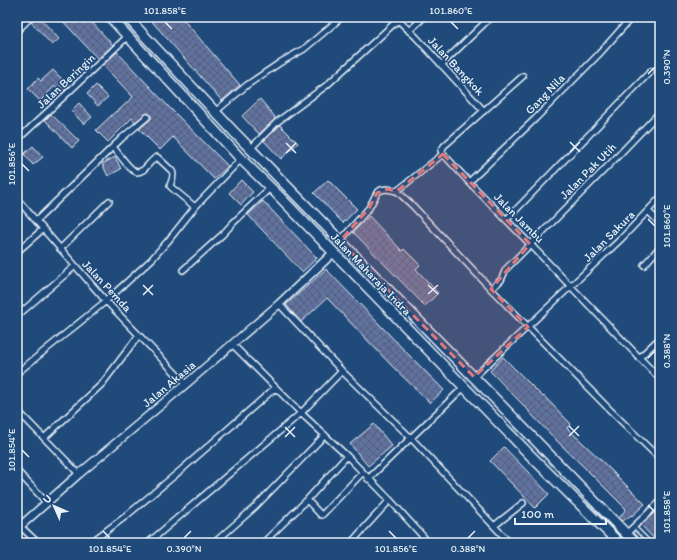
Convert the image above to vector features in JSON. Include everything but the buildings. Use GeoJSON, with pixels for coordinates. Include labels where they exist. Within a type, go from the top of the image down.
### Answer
{"type":"FeatureCollection","features":[{"type":"Feature","properties":{"kind":"highway","name":"Jalan Maharaja Indra"},"geometry":{"type":"LineString","coordinates":[[110,17],[242,159],[616,542]]}},
{"type":"Feature","properties":{"kind":"highway","name":"Jalan Maharaja Indra"},"geometry":{"type":"LineString","coordinates":[[127,17],[250,149],[635,543]]}},
{"type":"Feature","properties":{"kind":"highway"},"geometry":{"type":"LineString","coordinates":[[191,105],[201,96]]}},
{"type":"Feature","properties":{"kind":"highway"},"geometry":{"type":"LineString","coordinates":[[500,423],[510,414]]}},
{"type":"Feature","properties":{"kind":"street"},"geometry":{"type":"LineString","coordinates":[[17,31],[31,17]]}},
{"type":"Feature","properties":{"kind":"street"},"geometry":{"type":"LineString","coordinates":[[216,112],[247,85],[304,48],[342,17]]}},
{"type":"Feature","properties":{"kind":"street"},"geometry":{"type":"LineString","coordinates":[[409,31],[424,17]]}},
{"type":"Feature","properties":{"kind":"street"},"geometry":{"type":"LineString","coordinates":[[441,65],[491,17]]}},
{"type":"Feature","properties":{"kind":"street","name":"Gang Nila"},"geometry":{"type":"LineString","coordinates":[[469,182],[535,119],[599,54],[632,17]]}},
{"type":"Feature","properties":{"kind":"street"},"geometry":{"type":"LineString","coordinates":[[250,149],[276,122],[327,85],[397,19]]}},
{"type":"Feature","properties":{"kind":"street","name":"Jalan Bangkok"},"geometry":{"type":"LineString","coordinates":[[397,19],[484,111]]}},
{"type":"Feature","properties":{"kind":"street","name":"Jalan Beringin"},"geometry":{"type":"LineString","coordinates":[[17,140],[128,36]]}},
{"type":"Feature","properties":{"kind":"street"},"geometry":{"type":"LineString","coordinates":[[506,220],[651,71]]}},
{"type":"Feature","properties":{"kind":"street"},"geometry":{"type":"LineString","coordinates":[[398,191],[443,154],[441,151],[444,146],[523,76]]}},
{"type":"Feature","properties":{"kind":"street","name":"Jalan Pak Utih"},"geometry":{"type":"LineString","coordinates":[[491,289],[501,280],[506,269],[660,112]]}},
{"type":"Feature","properties":{"kind":"street"},"geometry":{"type":"LineString","coordinates":[[36,221],[113,147],[147,117]]}},
{"type":"Feature","properties":{"kind":"street"},"geometry":{"type":"LineString","coordinates":[[113,147],[135,172],[142,170],[157,157],[173,173],[170,186],[195,207]]}},
{"type":"Feature","properties":{"kind":"street","name":"Jalan Jambu"},"geometry":{"type":"LineString","coordinates":[[443,154],[660,379]]}},
{"type":"Feature","properties":{"kind":"street"},"geometry":{"type":"LineString","coordinates":[[17,373],[106,301],[151,260],[195,207],[242,159]]}},
{"type":"Feature","properties":{"kind":"street"},"geometry":{"type":"LineString","coordinates":[[183,270],[211,246],[270,188]]}},
{"type":"Feature","properties":{"kind":"street"},"geometry":{"type":"LineString","coordinates":[[340,241],[369,208],[377,193],[387,188],[398,191],[608,409],[660,459]]}},
{"type":"Feature","properties":{"kind":"street","name":"Jalan Sakura"},"geometry":{"type":"LineString","coordinates":[[474,377],[622,239],[660,198]]}},
{"type":"Feature","properties":{"kind":"street","name":"Jalan Pemda"},"geometry":{"type":"LineString","coordinates":[[17,199],[106,301],[186,384]]}},
{"type":"Feature","properties":{"kind":"street"},"geometry":{"type":"LineString","coordinates":[[60,249],[108,201]]}},
{"type":"Feature","properties":{"kind":"street"},"geometry":{"type":"LineString","coordinates":[[648,211],[660,223]]}},
{"type":"Feature","properties":{"kind":"street"},"geometry":{"type":"LineString","coordinates":[[17,252],[43,229]]}},
{"type":"Feature","properties":{"kind":"street"},"geometry":{"type":"LineString","coordinates":[[644,265],[660,247]]}},
{"type":"Feature","properties":{"kind":"street","name":"Jalan Akasia"},"geometry":{"type":"LineString","coordinates":[[18,527],[279,304],[333,253]]}},
{"type":"Feature","properties":{"kind":"street"},"geometry":{"type":"LineString","coordinates":[[17,316],[75,266]]}},
{"type":"Feature","properties":{"kind":"street"},"geometry":{"type":"LineString","coordinates":[[279,304],[342,371],[411,438],[510,543]]}},
{"type":"Feature","properties":{"kind":"street"},"geometry":{"type":"LineString","coordinates":[[44,438],[102,384],[139,335]]}},
{"type":"Feature","properties":{"kind":"street"},"geometry":{"type":"LineString","coordinates":[[639,358],[660,338]]}},
{"type":"Feature","properties":{"kind":"street"},"geometry":{"type":"LineString","coordinates":[[232,344],[275,388],[347,456],[390,500],[428,543]]}},
{"type":"Feature","properties":{"kind":"street"},"geometry":{"type":"LineString","coordinates":[[148,543],[301,413],[342,371]]}},
{"type":"Feature","properties":{"kind":"street"},"geometry":{"type":"LineString","coordinates":[[368,479],[464,387]]}},
{"type":"Feature","properties":{"kind":"street"},"geometry":{"type":"LineString","coordinates":[[90,543],[132,511],[180,471],[275,388]]}},
{"type":"Feature","properties":{"kind":"street"},"geometry":{"type":"LineString","coordinates":[[17,410],[79,474]]}},
{"type":"Feature","properties":{"kind":"street"},"geometry":{"type":"LineString","coordinates":[[214,543],[255,507],[325,435]]}},
{"type":"Feature","properties":{"kind":"street"},"geometry":{"type":"LineString","coordinates":[[263,543],[307,500],[347,456]]}},
{"type":"Feature","properties":{"kind":"street"},"geometry":{"type":"LineString","coordinates":[[17,471],[47,503]]}},
{"type":"Feature","properties":{"kind":"street"},"geometry":{"type":"LineString","coordinates":[[307,500],[322,516],[362,473]]}},
{"type":"Feature","properties":{"kind":"street"},"geometry":{"type":"LineString","coordinates":[[351,543],[390,500]]}},
{"type":"Feature","properties":{"kind":"street"},"geometry":{"type":"LineString","coordinates":[[494,526],[523,502]]}},
{"type":"Feature","properties":{"kind":"street"},"geometry":{"type":"LineString","coordinates":[[626,534],[660,502]]}},
{"type":"Feature","properties":{"kind":"street"},"geometry":{"type":"LineString","coordinates":[[18,527],[38,543]]}},
{"type":"Feature","properties":{"kind":"lane"},"geometry":{"type":"LineString","coordinates":[[634,527],[650,543]]}},
{"type":"Feature","properties":{"kind":"highlighted area"},"geometry":{"type":"Polygon","coordinates":[[[443,154],[530,244],[491,289],[528,327],[474,377],[340,241],[369,208],[377,193],[387,189],[397,191],[443,154]]]}}]}
